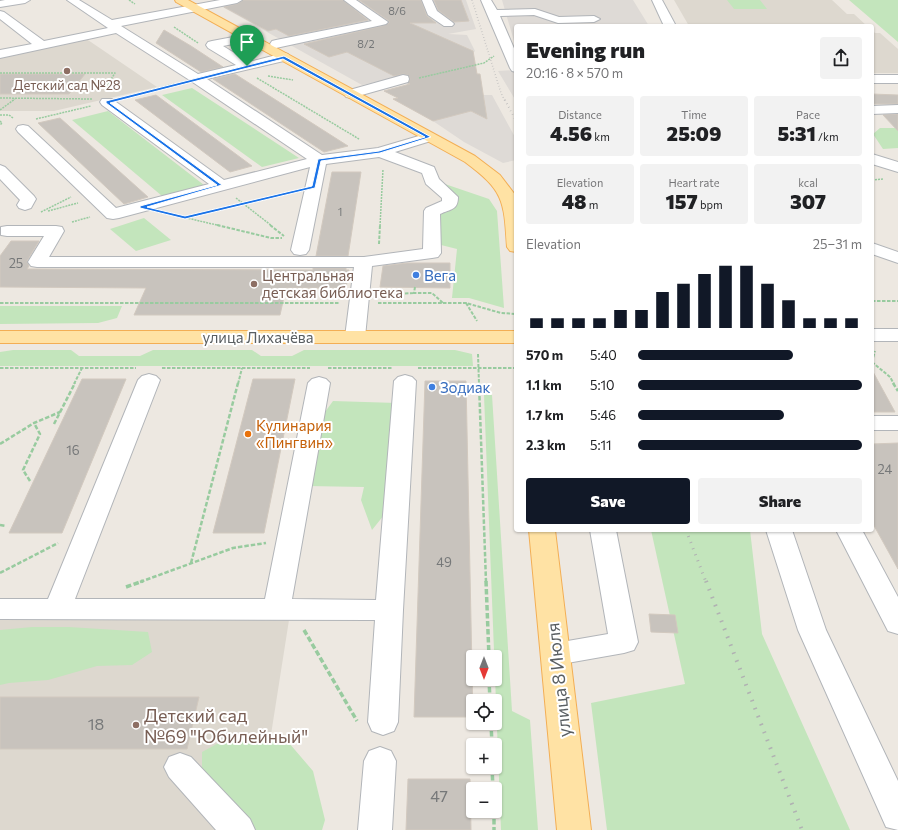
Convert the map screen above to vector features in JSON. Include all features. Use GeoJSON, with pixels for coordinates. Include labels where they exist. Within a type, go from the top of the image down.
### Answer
{"type":"FeatureCollection","features":[{"type":"Feature","properties":{"kind":"main road"},"geometry":{"type":"LineString","coordinates":[[180,0],[476,162],[492,174],[508,193],[513,210],[514,222]]}},
{"type":"Feature","properties":{"kind":"main road","name":"улица Лихачёва"},"geometry":{"type":"LineString","coordinates":[[0,337],[514,337]]}},
{"type":"Feature","properties":{"kind":"main road","name":"улица 8 Июля"},"geometry":{"type":"LineString","coordinates":[[542,532],[574,830]]}},
{"type":"Feature","properties":{"kind":"street"},"geometry":{"type":"LineString","coordinates":[[0,4],[25,0]]}},
{"type":"Feature","properties":{"kind":"street"},"geometry":{"type":"LineString","coordinates":[[72,0],[196,78],[319,160]]}},
{"type":"Feature","properties":{"kind":"street"},"geometry":{"type":"LineString","coordinates":[[0,54],[195,8],[237,0]]}},
{"type":"Feature","properties":{"kind":"street"},"geometry":{"type":"LineString","coordinates":[[276,44],[382,22],[350,0]]}},
{"type":"Feature","properties":{"kind":"street"},"geometry":{"type":"LineString","coordinates":[[427,0],[432,13],[448,24]]}},
{"type":"Feature","properties":{"kind":"street"},"geometry":{"type":"LineString","coordinates":[[486,0],[514,63]]}},
{"type":"Feature","properties":{"kind":"street"},"geometry":{"type":"LineString","coordinates":[[657,0],[669,24]]}},
{"type":"Feature","properties":{"kind":"street"},"geometry":{"type":"LineString","coordinates":[[492,12],[535,12],[558,20],[594,20]]}},
{"type":"Feature","properties":{"kind":"street"},"geometry":{"type":"LineString","coordinates":[[0,14],[42,45]]}},
{"type":"Feature","properties":{"kind":"street"},"geometry":{"type":"LineString","coordinates":[[247,66],[212,45],[249,38]]}},
{"type":"Feature","properties":{"kind":"street"},"geometry":{"type":"LineString","coordinates":[[196,78],[284,57]]}},
{"type":"Feature","properties":{"kind":"street"},"geometry":{"type":"LineString","coordinates":[[351,94],[403,79]]}},
{"type":"Feature","properties":{"kind":"street"},"geometry":{"type":"LineString","coordinates":[[874,79],[898,79]]}},
{"type":"Feature","properties":{"kind":"street"},"geometry":{"type":"LineString","coordinates":[[102,98],[220,185]]}},
{"type":"Feature","properties":{"kind":"street"},"geometry":{"type":"LineString","coordinates":[[874,110],[898,109]]}},
{"type":"Feature","properties":{"kind":"street"},"geometry":{"type":"LineString","coordinates":[[21,126],[113,214],[319,160],[380,152],[429,137]]}},
{"type":"Feature","properties":{"kind":"street"},"geometry":{"type":"LineString","coordinates":[[6,231],[56,231],[37,262],[364,262],[432,253],[432,211],[450,204],[450,197],[432,181],[429,170],[380,152]]}},
{"type":"Feature","properties":{"kind":"street"},"geometry":{"type":"LineString","coordinates":[[300,250],[319,160]]}},
{"type":"Feature","properties":{"kind":"street"},"geometry":{"type":"LineString","coordinates":[[874,160],[898,167]]}},
{"type":"Feature","properties":{"kind":"street"},"geometry":{"type":"LineString","coordinates":[[0,170],[28,199],[30,210]]}},
{"type":"Feature","properties":{"kind":"street"},"geometry":{"type":"LineString","coordinates":[[874,249],[898,258]]}},
{"type":"Feature","properties":{"kind":"street"},"geometry":{"type":"LineString","coordinates":[[355,337],[364,262]]}},
{"type":"Feature","properties":{"kind":"street"},"geometry":{"type":"LineString","coordinates":[[874,335],[898,335]]}},
{"type":"Feature","properties":{"kind":"street"},"geometry":{"type":"LineString","coordinates":[[57,610],[150,372]]}},
{"type":"Feature","properties":{"kind":"street"},"geometry":{"type":"LineString","coordinates":[[372,724],[389,610],[405,372]]}},
{"type":"Feature","properties":{"kind":"street"},"geometry":{"type":"LineString","coordinates":[[285,610],[290,540],[318,373]]}},
{"type":"Feature","properties":{"kind":"street"},"geometry":{"type":"LineString","coordinates":[[874,423],[898,423]]}},
{"type":"Feature","properties":{"kind":"street"},"geometry":{"type":"LineString","coordinates":[[556,654],[624,642],[603,532]]}},
{"type":"Feature","properties":{"kind":"street"},"geometry":{"type":"LineString","coordinates":[[780,532],[812,630],[898,816]]}},
{"type":"Feature","properties":{"kind":"street"},"geometry":{"type":"LineString","coordinates":[[850,532],[898,623]]}},
{"type":"Feature","properties":{"kind":"street"},"geometry":{"type":"LineString","coordinates":[[0,610],[389,610]]}},
{"type":"Feature","properties":{"kind":"street"},"geometry":{"type":"LineString","coordinates":[[376,830],[380,761]]}},
{"type":"Feature","properties":{"kind":"street"},"geometry":{"type":"LineString","coordinates":[[180,767],[238,830]]}},
{"type":"Feature","properties":{"kind":"path"},"geometry":{"type":"LineString","coordinates":[[403,79],[407,81],[468,65],[484,63],[495,55],[510,52]]}},
{"type":"Feature","properties":{"kind":"path"},"geometry":{"type":"LineString","coordinates":[[0,73],[116,73],[102,98]]}},
{"type":"Feature","properties":{"kind":"path"},"geometry":{"type":"LineString","coordinates":[[0,115],[9,115],[21,126],[102,98],[196,78]]}},
{"type":"Feature","properties":{"kind":"path"},"geometry":{"type":"LineString","coordinates":[[0,98],[102,98]]}},
{"type":"Feature","properties":{"kind":"path"},"geometry":{"type":"LineString","coordinates":[[0,110],[16,98]]}},
{"type":"Feature","properties":{"kind":"path"},"geometry":{"type":"LineString","coordinates":[[0,121],[2,123],[0,125]]}},
{"type":"Feature","properties":{"kind":"path"},"geometry":{"type":"LineString","coordinates":[[141,207],[271,238],[288,238],[243,205],[220,185]]}},
{"type":"Feature","properties":{"kind":"path"},"geometry":{"type":"LineString","coordinates":[[185,218],[314,187]]}},
{"type":"Feature","properties":{"kind":"path"},"geometry":{"type":"LineString","coordinates":[[41,212],[90,193]]}},
{"type":"Feature","properties":{"kind":"path"},"geometry":{"type":"LineString","coordinates":[[30,210],[41,212],[90,193]]}},
{"type":"Feature","properties":{"kind":"path"},"geometry":{"type":"LineString","coordinates":[[66,224],[110,212]]}},
{"type":"Feature","properties":{"kind":"path"},"geometry":{"type":"LineString","coordinates":[[414,293],[415,287]]}},
{"type":"Feature","properties":{"kind":"path"},"geometry":{"type":"LineString","coordinates":[[376,296],[396,293],[432,293],[443,303]]}},
{"type":"Feature","properties":{"kind":"path"},"geometry":{"type":"LineString","coordinates":[[874,301],[898,301]]}},
{"type":"Feature","properties":{"kind":"path"},"geometry":{"type":"LineString","coordinates":[[0,303],[466,303],[501,313],[514,314]]}},
{"type":"Feature","properties":{"kind":"path"},"geometry":{"type":"LineString","coordinates":[[874,364],[890,378],[898,391]]}},
{"type":"Feature","properties":{"kind":"path"},"geometry":{"type":"LineString","coordinates":[[0,368],[82,368],[150,372],[242,368],[318,373],[405,372],[478,368],[514,368]]}},
{"type":"Feature","properties":{"kind":"path"},"geometry":{"type":"LineString","coordinates":[[54,424],[82,368]]}},
{"type":"Feature","properties":{"kind":"path"},"geometry":{"type":"LineString","coordinates":[[191,563],[242,368]]}},
{"type":"Feature","properties":{"kind":"path"},"geometry":{"type":"LineString","coordinates":[[478,368],[488,650]]}},
{"type":"Feature","properties":{"kind":"path"},"geometry":{"type":"LineString","coordinates":[[0,444],[34,423],[60,412]]}},
{"type":"Feature","properties":{"kind":"path"},"geometry":{"type":"LineString","coordinates":[[30,481],[22,470],[40,434],[34,423]]}},
{"type":"Feature","properties":{"kind":"path"},"geometry":{"type":"LineString","coordinates":[[0,525],[6,526]]}},
{"type":"Feature","properties":{"kind":"path"},"geometry":{"type":"LineString","coordinates":[[0,573],[90,527]]}},
{"type":"Feature","properties":{"kind":"path"},"geometry":{"type":"LineString","coordinates":[[120,589],[233,548],[290,540]]}},
{"type":"Feature","properties":{"kind":"path"},"geometry":{"type":"LineString","coordinates":[[285,610],[372,724]]}},
{"type":"Feature","properties":{"kind":"path"},"geometry":{"type":"LineString","coordinates":[[494,818],[494,830]]}},
{"type":"Feature","properties":{"kind":"shaded area"},"geometry":{"type":"Polygon","coordinates":[[[220,0],[466,0],[476,29],[448,34],[467,35],[475,51],[473,53],[475,63],[464,63],[362,85],[217,4],[220,0]]]}},
{"type":"Feature","properties":{"kind":"shaded area"},"geometry":{"type":"Polygon","coordinates":[[[502,0],[633,0],[648,24],[514,24],[514,41],[502,0]]]}},
{"type":"Feature","properties":{"kind":"shaded area"},"geometry":{"type":"Polygon","coordinates":[[[674,0],[832,0],[847,14],[854,14],[865,24],[688,24],[674,0]]]}},
{"type":"Feature","properties":{"kind":"shaded area"},"geometry":{"type":"Polygon","coordinates":[[[874,32],[880,33],[898,49],[898,73],[874,73],[874,32]]]}},
{"type":"Feature","properties":{"kind":"shaded area","name":"Детский сад №28"},"geometry":{"type":"Polygon","coordinates":[[[85,38],[157,87],[54,111],[0,111],[0,56],[85,38]]]}},
{"type":"Feature","properties":{"kind":"shaded area"},"geometry":{"type":"Polygon","coordinates":[[[453,70],[480,74],[483,95],[492,95],[514,135],[514,160],[503,163],[464,142],[433,121],[393,99],[397,98],[384,91],[407,85],[407,83],[453,70]]]}},
{"type":"Feature","properties":{"kind":"shaded area"},"geometry":{"type":"Polygon","coordinates":[[[514,70],[514,98],[498,71],[514,70]]]}},
{"type":"Feature","properties":{"kind":"shaded area","name":"Детский сад №69 \"Юбилейный\""},"geometry":{"type":"Polygon","coordinates":[[[0,620],[289,620],[256,830],[0,830],[0,620]]]}},
{"type":"Feature","properties":{"kind":"green space"},"geometry":{"type":"Polygon","coordinates":[[[727,0],[760,0],[767,9],[734,9],[727,0]]]}},
{"type":"Feature","properties":{"kind":"green space"},"geometry":{"type":"Polygon","coordinates":[[[849,0],[898,0],[898,42],[849,0]]]}},
{"type":"Feature","properties":{"kind":"green space"},"geometry":{"type":"Polygon","coordinates":[[[192,88],[299,158],[262,167],[162,95],[192,88]]]}},
{"type":"Feature","properties":{"kind":"green space"},"geometry":{"type":"Polygon","coordinates":[[[108,111],[204,185],[162,196],[72,120],[108,111]]]}},
{"type":"Feature","properties":{"kind":"green space"},"geometry":{"type":"Polygon","coordinates":[[[880,128],[898,128],[898,148],[883,149],[874,133],[880,128]]]}},
{"type":"Feature","properties":{"kind":"green space"},"geometry":{"type":"Polygon","coordinates":[[[439,182],[489,199],[497,211],[504,308],[469,298],[452,298],[457,249],[437,244],[436,213],[454,199],[439,182]]]}},
{"type":"Feature","properties":{"kind":"green space"},"geometry":{"type":"Polygon","coordinates":[[[144,218],[171,240],[136,251],[110,229],[144,218]]]}},
{"type":"Feature","properties":{"kind":"green space"},"geometry":{"type":"Polygon","coordinates":[[[0,306],[122,306],[117,318],[98,323],[0,324],[0,306]]]}},
{"type":"Feature","properties":{"kind":"green space"},"geometry":{"type":"Polygon","coordinates":[[[13,350],[71,350],[79,356],[140,356],[153,350],[252,350],[261,356],[292,356],[304,350],[455,350],[472,354],[473,366],[0,366],[0,352],[13,350]]]}},
{"type":"Feature","properties":{"kind":"green space"},"geometry":{"type":"Polygon","coordinates":[[[484,395],[492,395],[512,711],[530,720],[538,830],[501,830],[502,782],[499,782],[499,774],[502,774],[502,738],[497,738],[497,730],[502,730],[502,694],[496,694],[495,686],[502,686],[502,650],[494,650],[484,395]]]}},
{"type":"Feature","properties":{"kind":"green space"},"geometry":{"type":"Polygon","coordinates":[[[333,401],[397,403],[388,510],[372,530],[361,500],[364,487],[307,486],[321,412],[325,412],[333,401]]]}},
{"type":"Feature","properties":{"kind":"green space"},"geometry":{"type":"Polygon","coordinates":[[[651,532],[750,532],[762,634],[850,830],[607,830],[591,703],[685,684],[651,532]]]}},
{"type":"Feature","properties":{"kind":"green space"},"geometry":{"type":"Polygon","coordinates":[[[32,627],[69,627],[148,632],[152,652],[132,665],[97,666],[48,680],[0,685],[0,630],[32,627]]]}},
{"type":"Feature","properties":{"kind":"green space"},"geometry":{"type":"Polygon","coordinates":[[[226,739],[289,743],[313,771],[325,820],[322,830],[227,830],[202,781],[202,752],[226,739]]]}},
{"type":"Feature","properties":{"kind":"building"},"geometry":{"type":"Polygon","coordinates":[[[243,0],[343,0],[368,20],[289,36],[276,29],[268,31],[224,7],[237,4],[243,0]]]}},
{"type":"Feature","properties":{"kind":"building"},"geometry":{"type":"Polygon","coordinates":[[[359,0],[421,0],[427,16],[436,23],[410,23],[473,51],[477,74],[480,74],[487,119],[471,111],[433,121],[393,99],[398,98],[384,91],[410,84],[408,83],[410,79],[408,75],[403,74],[394,76],[347,52],[329,57],[304,44],[382,26],[389,23],[389,21],[359,0]]]}},
{"type":"Feature","properties":{"kind":"building"},"geometry":{"type":"Polygon","coordinates":[[[434,0],[461,0],[469,21],[454,22],[438,10],[434,0]]]}},
{"type":"Feature","properties":{"kind":"building"},"geometry":{"type":"Polygon","coordinates":[[[164,30],[223,67],[201,72],[156,43],[164,30]]]}},
{"type":"Feature","properties":{"kind":"building"},"geometry":{"type":"Polygon","coordinates":[[[0,74],[85,74],[69,94],[0,94],[0,74]]]}},
{"type":"Feature","properties":{"kind":"building"},"geometry":{"type":"Polygon","coordinates":[[[235,74],[348,146],[324,152],[213,79],[235,74]]]}},
{"type":"Feature","properties":{"kind":"building"},"geometry":{"type":"Polygon","coordinates":[[[874,94],[898,95],[898,104],[874,104],[874,94]]]}},
{"type":"Feature","properties":{"kind":"building"},"geometry":{"type":"Polygon","coordinates":[[[156,95],[252,166],[230,172],[135,100],[156,95]]]}},
{"type":"Feature","properties":{"kind":"building"},"geometry":{"type":"Polygon","coordinates":[[[898,114],[898,131],[883,115],[898,114]]]}},
{"type":"Feature","properties":{"kind":"building"},"geometry":{"type":"Polygon","coordinates":[[[60,118],[148,197],[124,204],[38,123],[60,118]]]}},
{"type":"Feature","properties":{"kind":"building"},"geometry":{"type":"Polygon","coordinates":[[[332,172],[361,172],[348,256],[316,256],[332,172]]]}},
{"type":"Feature","properties":{"kind":"building"},"geometry":{"type":"Polygon","coordinates":[[[11,241],[39,241],[27,261],[29,266],[27,269],[313,270],[313,268],[346,268],[346,270],[349,270],[346,288],[286,288],[280,315],[134,315],[146,288],[0,287],[0,256],[11,241]]]}},
{"type":"Feature","properties":{"kind":"building","name":"Вега"},"geometry":{"type":"Polygon","coordinates":[[[407,263],[450,263],[450,288],[380,287],[383,266],[407,263]]]}},
{"type":"Feature","properties":{"kind":"building"},"geometry":{"type":"Polygon","coordinates":[[[874,374],[895,412],[874,412],[874,374]]]}},
{"type":"Feature","properties":{"kind":"building"},"geometry":{"type":"Polygon","coordinates":[[[82,379],[126,379],[62,533],[9,533],[82,379]]]}},
{"type":"Feature","properties":{"kind":"building"},"geometry":{"type":"Polygon","coordinates":[[[253,379],[295,379],[264,533],[213,533],[253,379]]]}},
{"type":"Feature","properties":{"kind":"building"},"geometry":{"type":"Polygon","coordinates":[[[425,381],[466,381],[472,650],[466,650],[466,686],[472,686],[473,694],[466,694],[466,717],[414,717],[425,381]]]}},
{"type":"Feature","properties":{"kind":"building"},"geometry":{"type":"Polygon","coordinates":[[[898,443],[898,569],[874,526],[874,444],[898,443]]]}},
{"type":"Feature","properties":{"kind":"building"},"geometry":{"type":"Polygon","coordinates":[[[649,614],[675,615],[678,633],[651,632],[649,614]]]}},
{"type":"Feature","properties":{"kind":"building"},"geometry":{"type":"Polygon","coordinates":[[[0,697],[199,697],[187,749],[0,749],[0,697]]]}},
{"type":"Feature","properties":{"kind":"building"},"geometry":{"type":"Polygon","coordinates":[[[408,779],[470,779],[470,782],[466,782],[466,818],[471,818],[471,830],[406,830],[408,779]]]}},
{"type":"Feature","properties":{"kind":"railway"},"geometry":{"type":"LineString","coordinates":[[472,0],[501,93],[505,101]]}},
{"type":"Feature","properties":{"kind":"railway"},"geometry":{"type":"LineString","coordinates":[[505,100],[514,117]]}},
{"type":"Feature","properties":{"kind":"railway"},"geometry":{"type":"LineString","coordinates":[[687,532],[706,582]]}},
{"type":"Feature","properties":{"kind":"railway"},"geometry":{"type":"LineString","coordinates":[[706,581],[802,830]]}},
{"type":"Feature","properties":{"kind":"place","name":"Детский сад №28"},"geometry":{"type":"Point","coordinates":[67,71]}},
{"type":"Feature","properties":{"kind":"place","name":"Вега"},"geometry":{"type":"Point","coordinates":[416,275]}},
{"type":"Feature","properties":{"kind":"place","name":"Центральная детская библиотека"},"geometry":{"type":"Point","coordinates":[254,284]}},
{"type":"Feature","properties":{"kind":"place","name":"Зодиак"},"geometry":{"type":"Point","coordinates":[432,387]}},
{"type":"Feature","properties":{"kind":"place","name":"Кулинария «Пингвин»"},"geometry":{"type":"Point","coordinates":[248,434]}},
{"type":"Feature","properties":{"kind":"place","name":"Детский сад №69 \"Юбилейный\""},"geometry":{"type":"Point","coordinates":[136,725]}},
{"type":"Feature","properties":{"kind":"route"},"geometry":{"type":"LineString","coordinates":[[284,57],[429,137],[380,152],[319,160],[314,187],[243,205],[185,218],[141,207],[220,185],[107,102],[247,66],[284,57]]}}]}
